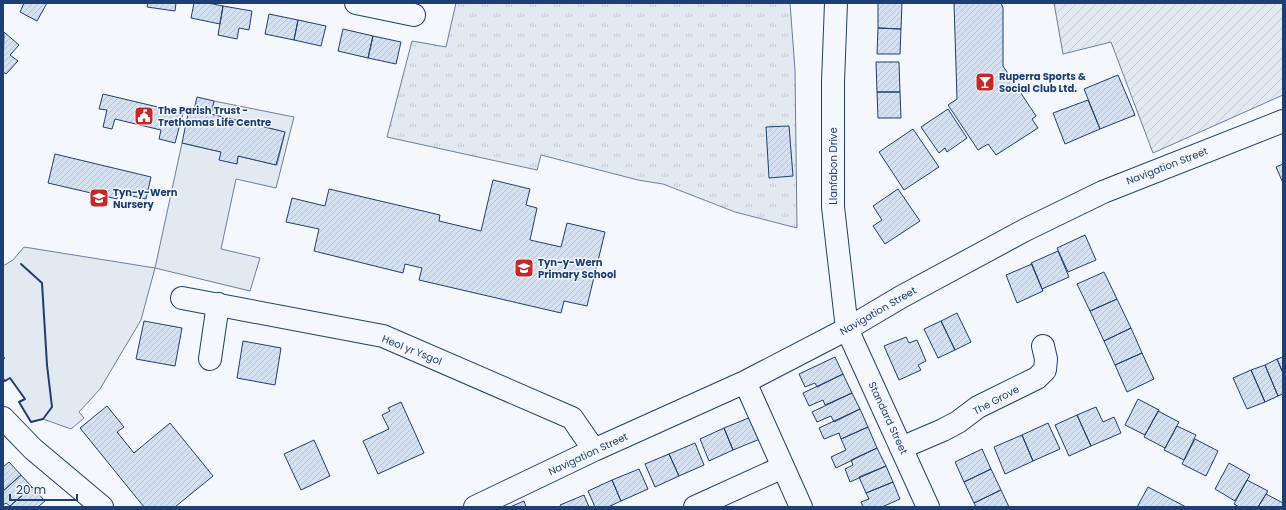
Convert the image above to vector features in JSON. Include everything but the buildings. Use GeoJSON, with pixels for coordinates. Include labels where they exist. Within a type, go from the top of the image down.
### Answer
{"type":"FeatureCollection","features":[{"type":"Feature","properties":{"kind":"street"},"geometry":{"type":"LineString","coordinates":[[356,3],[414,15]]}},
{"type":"Feature","properties":{"kind":"street","name":"Llanfabon Drive"},"geometry":{"type":"LineString","coordinates":[[836,3],[833,82],[833,206],[847,329]]}},
{"type":"Feature","properties":{"kind":"street","name":"Navigation Street"},"geometry":{"type":"LineString","coordinates":[[475,507],[594,450],[745,382],[847,329],[901,297],[1019,233],[1103,192],[1283,121]]}},
{"type":"Feature","properties":{"kind":"street","name":"Heol yr Ysgol"},"geometry":{"type":"LineString","coordinates":[[182,298],[383,336],[572,418],[594,450]]}},
{"type":"Feature","properties":{"kind":"street"},"geometry":{"type":"LineString","coordinates":[[210,359],[218,304]]}},
{"type":"Feature","properties":{"kind":"street","name":"Standard Street"},"geometry":{"type":"LineString","coordinates":[[847,329],[926,506]]}},
{"type":"Feature","properties":{"kind":"street","name":"The Grove"},"geometry":{"type":"LineString","coordinates":[[901,448],[943,430],[958,422],[978,407],[1037,378],[1045,370],[1046,359],[1042,346]]}},
{"type":"Feature","properties":{"kind":"street"},"geometry":{"type":"LineString","coordinates":[[745,382],[801,507]]}},
{"type":"Feature","properties":{"kind":"street"},"geometry":{"type":"LineString","coordinates":[[3,419],[33,449],[102,507]]}},
{"type":"Feature","properties":{"kind":"street"},"geometry":{"type":"LineString","coordinates":[[695,507],[783,467]]}},
{"type":"Feature","properties":{"kind":"green space"},"geometry":{"type":"Polygon","coordinates":[[[456,3],[790,3],[795,70],[797,228],[735,212],[663,184],[638,180],[541,155],[537,170],[387,137],[412,41],[446,47],[456,3]]]}},
{"type":"Feature","properties":{"kind":"green space"},"geometry":{"type":"Polygon","coordinates":[[[1054,3],[1283,3],[1283,95],[1153,153],[1111,42],[1063,54],[1054,3]]]}},
{"type":"Feature","properties":{"kind":"green space"},"geometry":{"type":"Polygon","coordinates":[[[214,101],[294,117],[276,188],[236,179],[221,249],[260,258],[250,291],[155,268],[182,143],[221,152],[237,164],[238,156],[277,165],[285,132],[211,114],[214,101]]]}},
{"type":"Feature","properties":{"kind":"green space"},"geometry":{"type":"Polygon","coordinates":[[[24,247],[155,268],[141,320],[100,389],[79,412],[84,418],[71,429],[43,419],[31,422],[19,402],[25,399],[10,378],[5,381],[3,379],[3,266],[13,260],[24,247]]]}},
{"type":"Feature","properties":{"kind":"wall"},"geometry":{"type":"LineString","coordinates":[[3,379],[5,381],[10,378],[25,399],[19,402],[31,422],[43,419],[52,407],[47,365],[42,283],[21,264]]}},
{"type":"Feature","properties":{"kind":"place","name":"Ruperra Sports & Social Club Ltd."},"geometry":{"type":"Point","coordinates":[985,82]}},
{"type":"Feature","properties":{"kind":"place","name":"The Parish Trust - Trethomas Life Centre"},"geometry":{"type":"Point","coordinates":[144,116]}},
{"type":"Feature","properties":{"kind":"place","name":"Tyn-y-Wern Nursery"},"geometry":{"type":"Point","coordinates":[99,198]}},
{"type":"Feature","properties":{"kind":"place","name":"Tyn-y-Wern Primary School"},"geometry":{"type":"Point","coordinates":[524,268]}}]}
